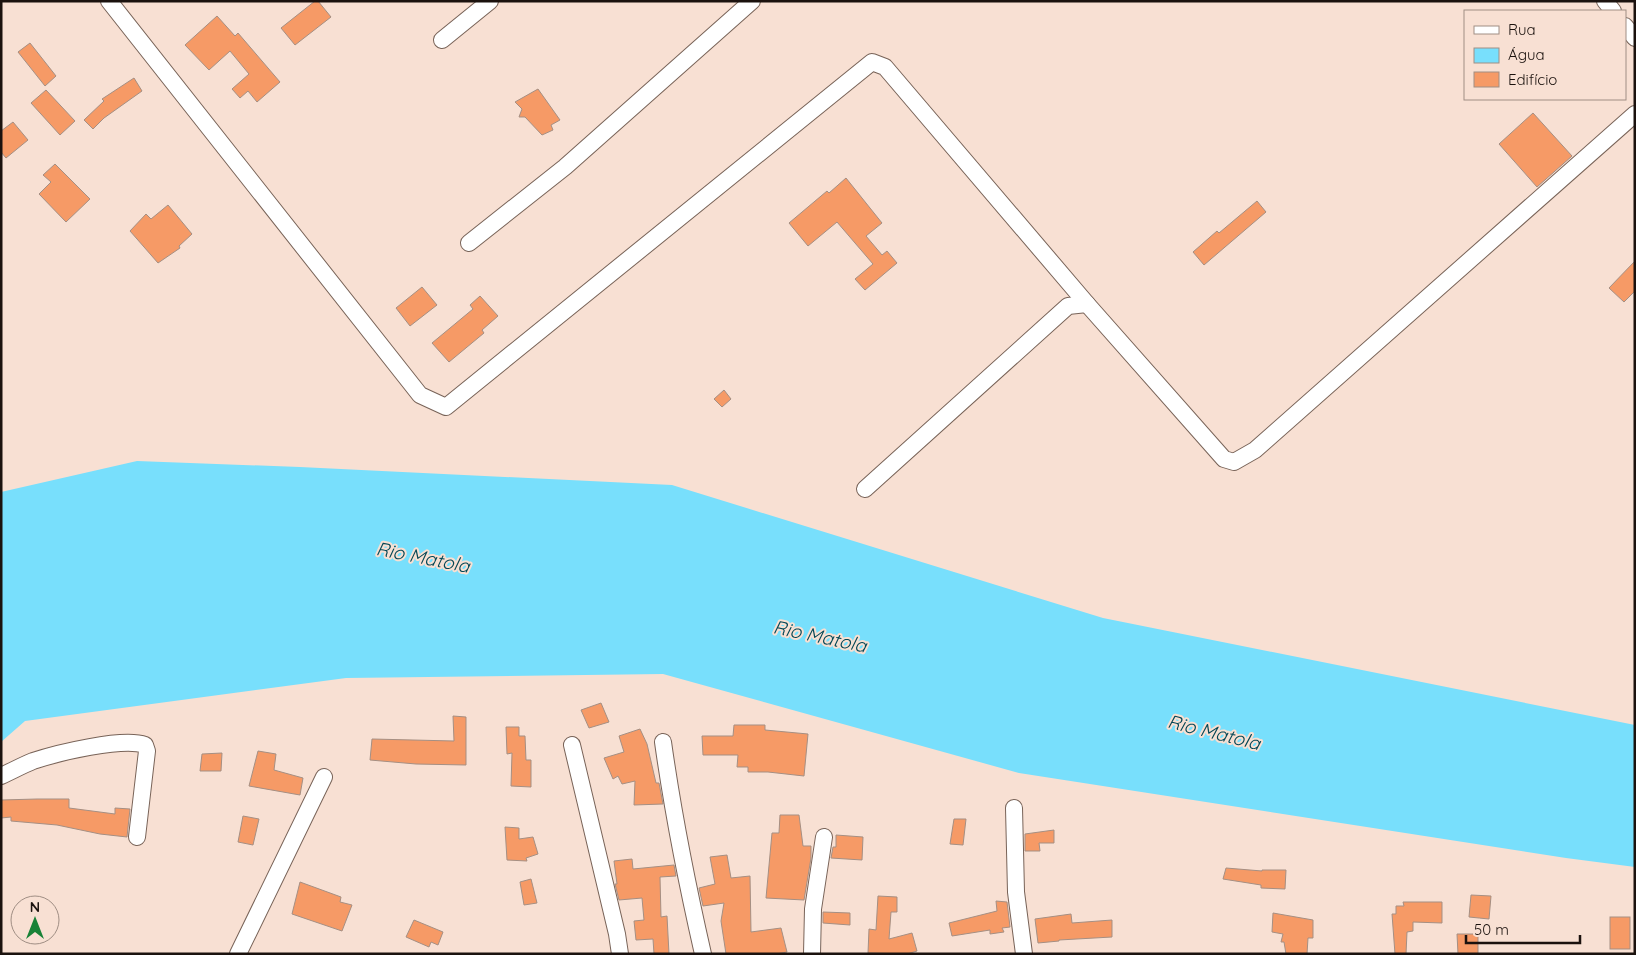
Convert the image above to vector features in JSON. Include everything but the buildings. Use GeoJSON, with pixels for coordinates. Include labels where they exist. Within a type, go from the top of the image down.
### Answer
{"type":"FeatureCollection","features":[{"type":"Feature","properties":{"kind":"street"},"geometry":{"type":"LineString","coordinates":[[109,1],[420,395],[446,407],[872,62],[885,67],[1087,304],[1224,459],[1234,462],[1255,450],[1635,114]]}},
{"type":"Feature","properties":{"kind":"street"},"geometry":{"type":"LineString","coordinates":[[442,40],[490,1]]}},
{"type":"Feature","properties":{"kind":"street"},"geometry":{"type":"LineString","coordinates":[[469,244],[565,167],[752,1]]}},
{"type":"Feature","properties":{"kind":"street"},"geometry":{"type":"LineString","coordinates":[[1626,27],[1635,38]]}},
{"type":"Feature","properties":{"kind":"street"},"geometry":{"type":"LineString","coordinates":[[865,489],[1068,306],[1087,304]]}},
{"type":"Feature","properties":{"kind":"street"},"geometry":{"type":"LineString","coordinates":[[663,742],[679,840],[703,954]]}},
{"type":"Feature","properties":{"kind":"street"},"geometry":{"type":"LineString","coordinates":[[1,776],[34,761],[98,745],[117,743],[145,745],[147,751],[137,837]]}},
{"type":"Feature","properties":{"kind":"street"},"geometry":{"type":"LineString","coordinates":[[572,744],[617,934],[620,954]]}},
{"type":"Feature","properties":{"kind":"street"},"geometry":{"type":"LineString","coordinates":[[238,954],[324,777]]}},
{"type":"Feature","properties":{"kind":"street"},"geometry":{"type":"LineString","coordinates":[[1014,808],[1016,892],[1024,954]]}},
{"type":"Feature","properties":{"kind":"street"},"geometry":{"type":"LineString","coordinates":[[812,954],[812,909],[824,837]]}},
{"type":"Feature","properties":{"kind":"water","name":"Rio Matola"},"geometry":{"type":"Polygon","coordinates":[[[137,461],[672,485],[1103,618],[1635,725],[1635,867],[1566,858],[1019,773],[663,674],[346,678],[25,721],[1,742],[1,492],[137,461]]]}}]}
